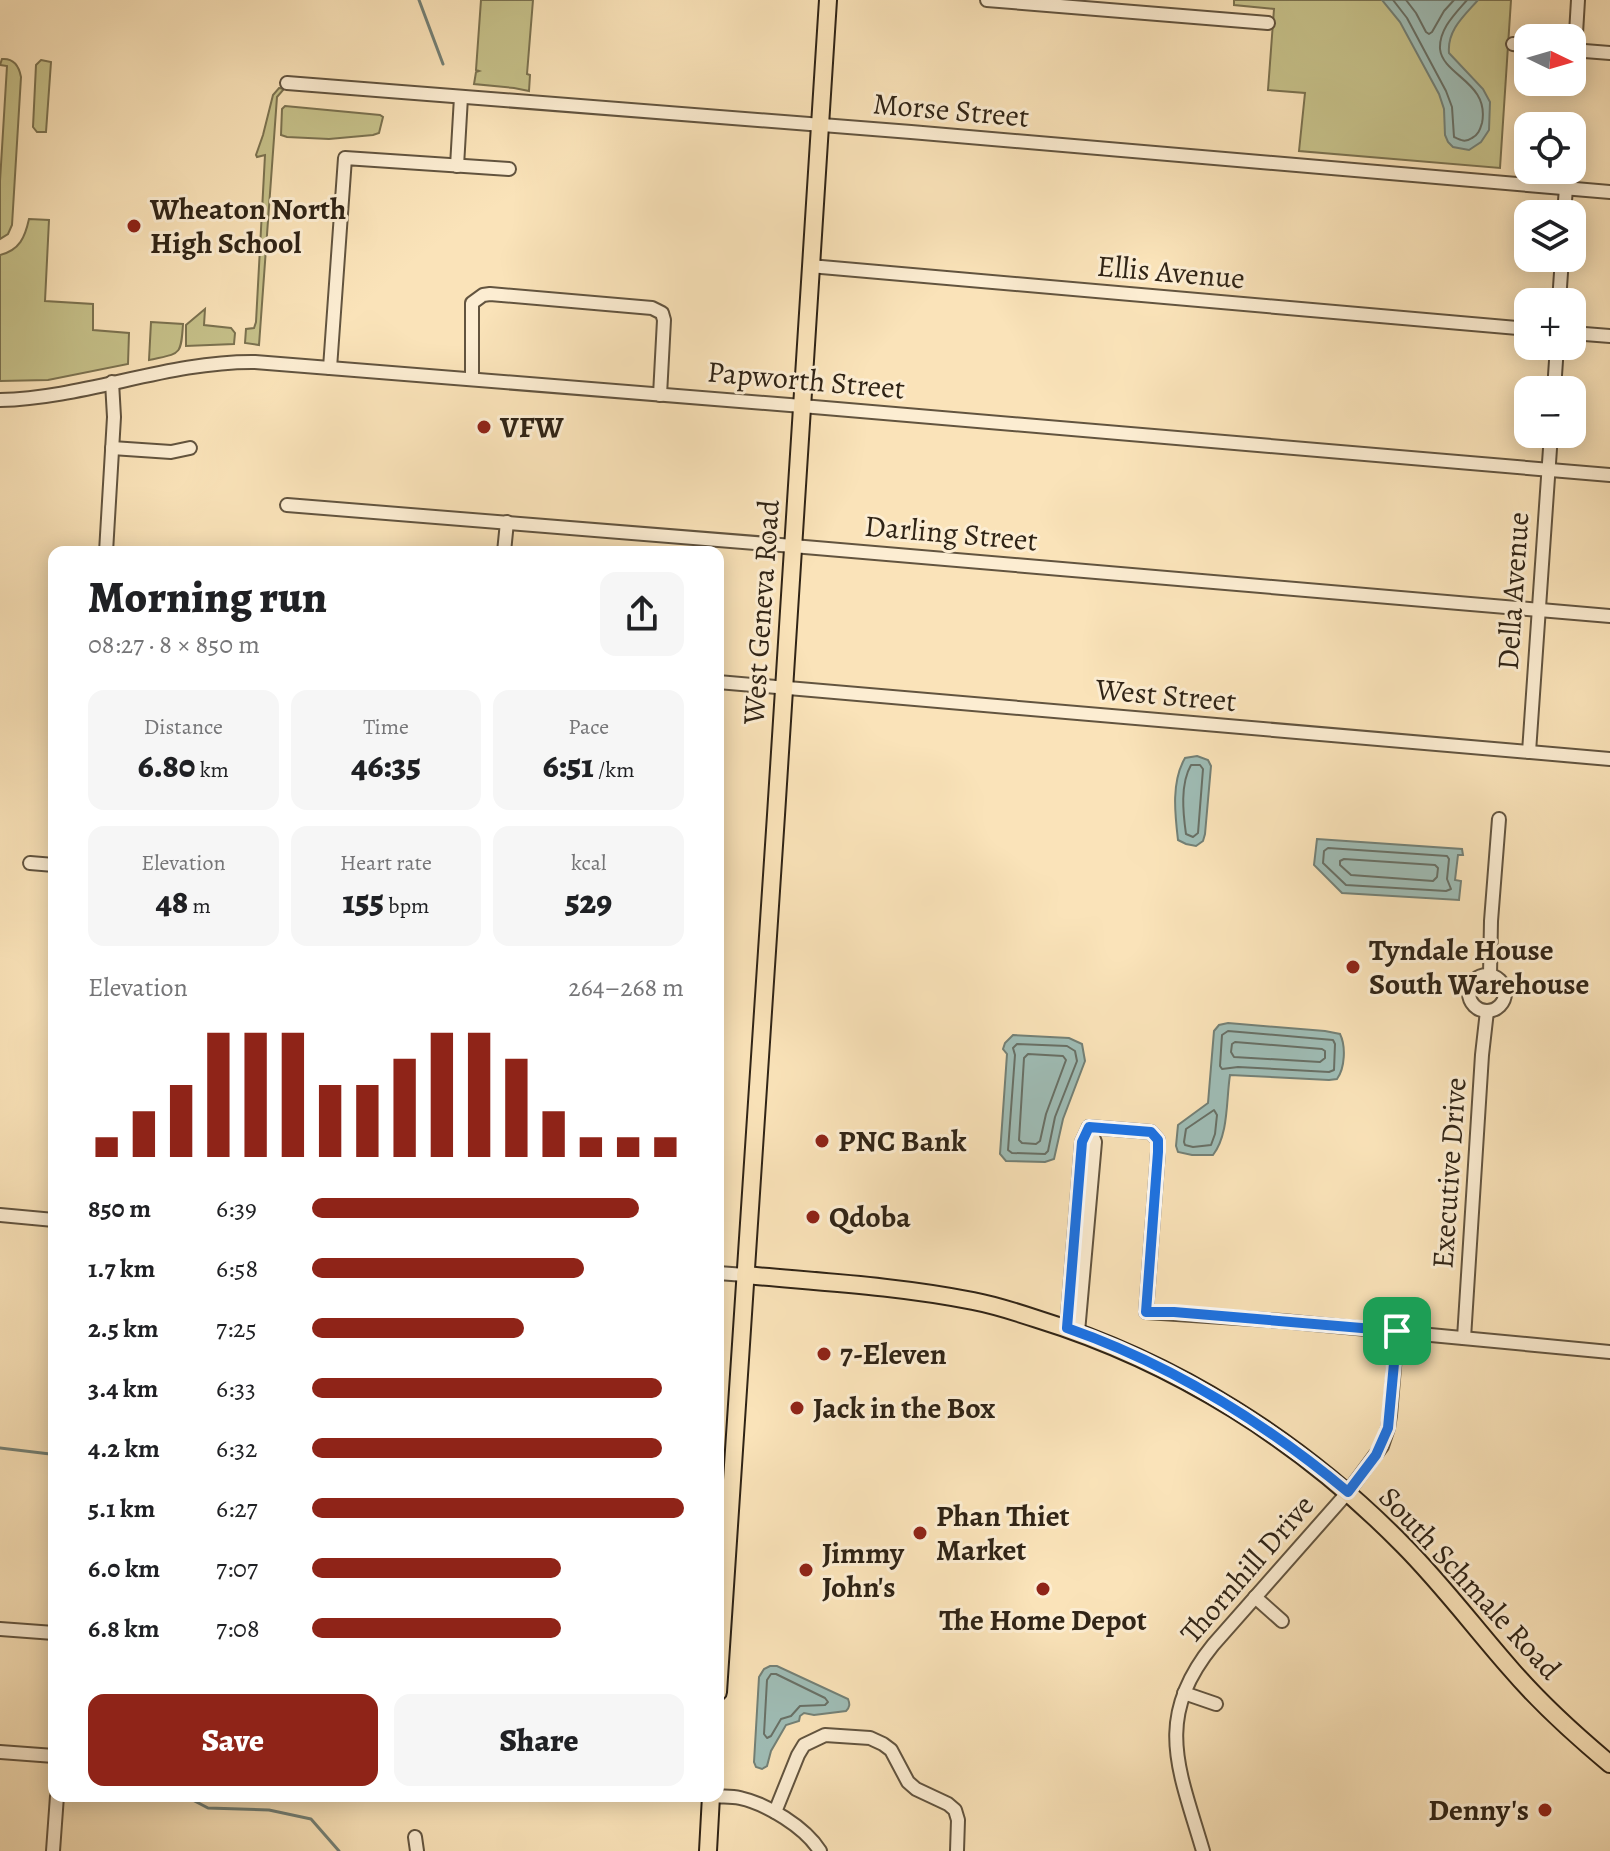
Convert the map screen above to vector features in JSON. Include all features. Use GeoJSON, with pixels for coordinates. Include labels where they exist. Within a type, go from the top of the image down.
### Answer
{"type":"FeatureCollection","features":[{"type":"Feature","properties":{"kind":"main road","name":"West Geneva Road"},"geometry":{"type":"LineString","coordinates":[[724,1599],[828,0]]}},
{"type":"Feature","properties":{"kind":"main road","name":"South Schmale Road"},"geometry":{"type":"LineString","coordinates":[[745,1275],[879,1287],[985,1304],[1072,1330],[1160,1368],[1233,1408],[1291,1447],[1348,1492],[1423,1566],[1528,1688],[1574,1734],[1610,1764]]}},
{"type":"Feature","properties":{"kind":"main road"},"geometry":{"type":"LineString","coordinates":[[708,1851],[712,1802]]}},
{"type":"Feature","properties":{"kind":"street"},"geometry":{"type":"LineString","coordinates":[[987,0],[1268,23]]}},
{"type":"Feature","properties":{"kind":"street"},"geometry":{"type":"LineString","coordinates":[[1576,24],[1578,0]]}},
{"type":"Feature","properties":{"kind":"street"},"geometry":{"type":"LineString","coordinates":[[1586,51],[1610,53]]}},
{"type":"Feature","properties":{"kind":"street","name":"Morse Street"},"geometry":{"type":"LineString","coordinates":[[287,83],[1610,192]]}},
{"type":"Feature","properties":{"kind":"street"},"geometry":{"type":"LineString","coordinates":[[457,166],[461,97]]}},
{"type":"Feature","properties":{"kind":"street"},"geometry":{"type":"LineString","coordinates":[[330,368],[345,158],[509,169]]}},
{"type":"Feature","properties":{"kind":"street"},"geometry":{"type":"LineString","coordinates":[[1565,200],[1566,188]]}},
{"type":"Feature","properties":{"kind":"street","name":"Ellis Avenue"},"geometry":{"type":"LineString","coordinates":[[810,266],[1514,328]]}},
{"type":"Feature","properties":{"kind":"street"},"geometry":{"type":"LineString","coordinates":[[472,379],[472,303],[490,294],[652,308],[662,313],[660,395]]}},
{"type":"Feature","properties":{"kind":"street"},"geometry":{"type":"LineString","coordinates":[[1586,334],[1610,336]]}},
{"type":"Feature","properties":{"kind":"street","name":"Papworth Street"},"geometry":{"type":"LineString","coordinates":[[0,400],[35,397],[186,367],[234,362],[802,406],[1610,475]]}},
{"type":"Feature","properties":{"kind":"street"},"geometry":{"type":"LineString","coordinates":[[106,546],[114,417],[112,382]]}},
{"type":"Feature","properties":{"kind":"street"},"geometry":{"type":"LineString","coordinates":[[112,448],[171,452],[190,448]]}},
{"type":"Feature","properties":{"kind":"street","name":"Della Avenue"},"geometry":{"type":"LineString","coordinates":[[1529,752],[1550,448]]}},
{"type":"Feature","properties":{"kind":"street","name":"Darling Street"},"geometry":{"type":"LineString","coordinates":[[287,505],[1610,616]]}},
{"type":"Feature","properties":{"kind":"street"},"geometry":{"type":"LineString","coordinates":[[505,546],[507,522]]}},
{"type":"Feature","properties":{"kind":"street","name":"West Street"},"geometry":{"type":"LineString","coordinates":[[724,683],[1610,759]]}},
{"type":"Feature","properties":{"kind":"street","name":"Executive Drive"},"geometry":{"type":"LineString","coordinates":[[1464,1338],[1487,1011],[1498,1007],[1505,997],[1501,981],[1490,975],[1499,819]]}},
{"type":"Feature","properties":{"kind":"street"},"geometry":{"type":"LineString","coordinates":[[30,863],[48,864]]}},
{"type":"Feature","properties":{"kind":"street"},"geometry":{"type":"LineString","coordinates":[[1487,1011],[1476,1007],[1469,991],[1474,980],[1490,975]]}},
{"type":"Feature","properties":{"kind":"street"},"geometry":{"type":"LineString","coordinates":[[1072,1330],[1095,1142],[1089,1127],[1151,1132],[1158,1140],[1146,1312],[1397,1331],[1610,1352]]}},
{"type":"Feature","properties":{"kind":"street"},"geometry":{"type":"LineString","coordinates":[[0,1215],[48,1219]]}},
{"type":"Feature","properties":{"kind":"street"},"geometry":{"type":"LineString","coordinates":[[724,1273],[745,1275]]}},
{"type":"Feature","properties":{"kind":"street","name":"Thornhill Drive"},"geometry":{"type":"LineString","coordinates":[[1203,1851],[1176,1749],[1176,1723],[1184,1693],[1202,1659],[1348,1492],[1376,1455],[1388,1428],[1397,1331]]}},
{"type":"Feature","properties":{"kind":"street"},"geometry":{"type":"LineString","coordinates":[[1255,1597],[1282,1621]]}},
{"type":"Feature","properties":{"kind":"street"},"geometry":{"type":"LineString","coordinates":[[0,1629],[48,1633]]}},
{"type":"Feature","properties":{"kind":"street"},"geometry":{"type":"LineString","coordinates":[[1184,1693],[1216,1704]]}},
{"type":"Feature","properties":{"kind":"street"},"geometry":{"type":"LineString","coordinates":[[775,1812],[804,1745],[825,1735],[870,1738],[891,1750],[908,1782],[916,1789],[955,1810],[958,1820],[957,1851]]}},
{"type":"Feature","properties":{"kind":"street"},"geometry":{"type":"LineString","coordinates":[[0,1752],[48,1756]]}},
{"type":"Feature","properties":{"kind":"street"},"geometry":{"type":"LineString","coordinates":[[724,1797],[740,1798],[775,1812],[812,1839],[820,1851]]}},
{"type":"Feature","properties":{"kind":"street"},"geometry":{"type":"LineString","coordinates":[[53,1851],[57,1802]]}},
{"type":"Feature","properties":{"kind":"street"},"geometry":{"type":"LineString","coordinates":[[415,1837],[417,1851]]}},
{"type":"Feature","properties":{"kind":"shaded area"},"geometry":{"type":"Polygon","coordinates":[[[481,0],[533,0],[527,74],[530,75],[529,91],[474,84],[476,72],[479,71],[476,70],[481,0]]]}},
{"type":"Feature","properties":{"kind":"shaded area"},"geometry":{"type":"Polygon","coordinates":[[[1234,0],[1511,0],[1500,168],[1299,151],[1305,93],[1268,90],[1274,9],[1234,5],[1234,0]]]}},
{"type":"Feature","properties":{"kind":"shaded area"},"geometry":{"type":"Polygon","coordinates":[[[2,59],[15,64],[21,77],[12,225],[8,234],[0,239],[7,66],[0,65],[2,59]]]}},
{"type":"Feature","properties":{"kind":"shaded area"},"geometry":{"type":"Polygon","coordinates":[[[41,60],[51,62],[46,132],[37,132],[33,127],[36,65],[41,60]]]}},
{"type":"Feature","properties":{"kind":"shaded area"},"geometry":{"type":"Polygon","coordinates":[[[279,88],[284,89],[277,97],[259,345],[245,343],[246,329],[254,328],[256,322],[265,155],[256,155],[273,95],[279,88]]]}},
{"type":"Feature","properties":{"kind":"shaded area"},"geometry":{"type":"Polygon","coordinates":[[[285,106],[383,117],[379,133],[373,135],[329,139],[287,137],[281,135],[282,109],[285,106]]]}},
{"type":"Feature","properties":{"kind":"shaded area"},"geometry":{"type":"Polygon","coordinates":[[[29,219],[49,220],[45,301],[93,304],[93,330],[129,333],[128,364],[48,380],[0,381],[0,255],[20,242],[29,219]]]}},
{"type":"Feature","properties":{"kind":"shaded area"},"geometry":{"type":"Polygon","coordinates":[[[205,309],[204,325],[231,328],[235,333],[234,344],[186,346],[186,325],[205,309]]]}},
{"type":"Feature","properties":{"kind":"shaded area"},"geometry":{"type":"Polygon","coordinates":[[[151,322],[183,324],[177,352],[149,360],[151,322]]]}},
{"type":"Feature","properties":{"kind":"water"},"geometry":{"type":"Polygon","coordinates":[[[1382,0],[1478,0],[1458,24],[1449,45],[1449,53],[1483,89],[1490,102],[1489,130],[1481,142],[1469,150],[1453,147],[1448,142],[1439,94],[1400,22],[1382,0]]]}},
{"type":"Feature","properties":{"kind":"water"},"geometry":{"type":"Polygon","coordinates":[[[1197,756],[1208,760],[1211,766],[1205,834],[1203,841],[1196,846],[1178,840],[1175,798],[1185,758],[1197,756]]]}},
{"type":"Feature","properties":{"kind":"water"},"geometry":{"type":"Polygon","coordinates":[[[1317,839],[1462,849],[1463,855],[1458,855],[1455,880],[1461,881],[1459,900],[1342,893],[1314,865],[1317,839]]]}},
{"type":"Feature","properties":{"kind":"water"},"geometry":{"type":"Polygon","coordinates":[[[1228,1023],[1340,1034],[1344,1057],[1342,1069],[1337,1079],[1329,1080],[1230,1075],[1222,1137],[1213,1155],[1178,1152],[1178,1125],[1208,1103],[1214,1031],[1219,1025],[1228,1023]]]}},
{"type":"Feature","properties":{"kind":"water"},"geometry":{"type":"Polygon","coordinates":[[[1013,1035],[1069,1038],[1082,1044],[1085,1061],[1063,1119],[1054,1159],[1045,1162],[1006,1161],[1000,1154],[1007,1054],[1003,1049],[1013,1035]]]}},
{"type":"Feature","properties":{"kind":"water"},"geometry":{"type":"Polygon","coordinates":[[[770,1666],[777,1666],[848,1699],[849,1705],[846,1711],[814,1715],[804,1713],[799,1721],[786,1725],[771,1751],[767,1766],[762,1769],[756,1767],[754,1762],[759,1677],[770,1666]]]}},
{"type":"Feature","properties":{"kind":"waterway"},"geometry":{"type":"LineString","coordinates":[[419,0],[443,64]]}},
{"type":"Feature","properties":{"kind":"waterway"},"geometry":{"type":"LineString","coordinates":[[0,1448],[48,1454]]}},
{"type":"Feature","properties":{"kind":"waterway"},"geometry":{"type":"LineString","coordinates":[[196,1802],[208,1808],[269,1810],[311,1819],[339,1851]]}},
{"type":"Feature","properties":{"kind":"place","name":"Wheaton North High School"},"geometry":{"type":"Point","coordinates":[134,226]}},
{"type":"Feature","properties":{"kind":"place","name":"VFW"},"geometry":{"type":"Point","coordinates":[484,427]}},
{"type":"Feature","properties":{"kind":"place","name":"Tyndale House South Warehouse"},"geometry":{"type":"Point","coordinates":[1353,967]}},
{"type":"Feature","properties":{"kind":"place","name":"PNC Bank"},"geometry":{"type":"Point","coordinates":[822,1141]}},
{"type":"Feature","properties":{"kind":"place","name":"Qdoba"},"geometry":{"type":"Point","coordinates":[813,1217]}},
{"type":"Feature","properties":{"kind":"place","name":"7-Eleven"},"geometry":{"type":"Point","coordinates":[824,1354]}},
{"type":"Feature","properties":{"kind":"place","name":"Jack in the Box"},"geometry":{"type":"Point","coordinates":[797,1408]}},
{"type":"Feature","properties":{"kind":"place","name":"Phan Thiet Market"},"geometry":{"type":"Point","coordinates":[920,1533]}},
{"type":"Feature","properties":{"kind":"place","name":"Jimmy John's"},"geometry":{"type":"Point","coordinates":[806,1570]}},
{"type":"Feature","properties":{"kind":"place","name":"The Home Depot"},"geometry":{"type":"Point","coordinates":[1043,1589]}},
{"type":"Feature","properties":{"kind":"place","name":"Denny's"},"geometry":{"type":"Point","coordinates":[1545,1810]}},
{"type":"Feature","properties":{"kind":"route"},"geometry":{"type":"LineString","coordinates":[[1089,1127],[1151,1132],[1158,1140],[1146,1312],[1397,1331],[1388,1428],[1382,1446],[1348,1492],[1291,1447],[1233,1408],[1160,1368],[1067,1328],[1082,1142],[1089,1127]]}}]}
